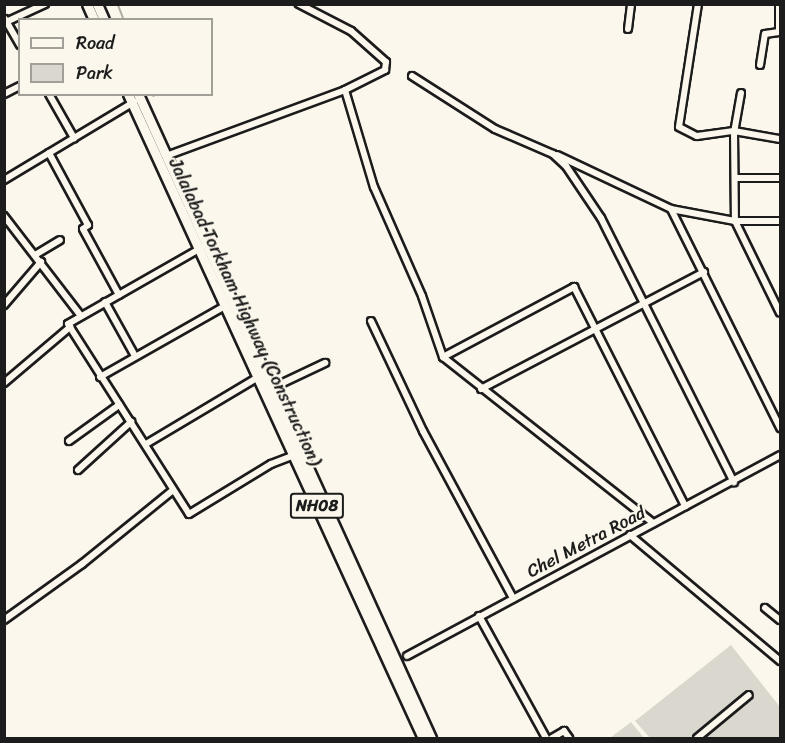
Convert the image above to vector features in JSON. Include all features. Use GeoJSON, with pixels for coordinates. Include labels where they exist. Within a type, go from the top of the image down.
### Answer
{"type":"FeatureCollection","features":[{"type":"Feature","properties":{"kind":"highway"},"geometry":{"type":"LineString","coordinates":[[97,4],[103,18]]}},
{"type":"Feature","properties":{"kind":"highway","name":"NH08"},"geometry":{"type":"LineString","coordinates":[[134,98],[166,156],[203,247],[225,284],[230,305]]}},
{"type":"Feature","properties":{"kind":"highway","name":"Jalalabad Torkham Highway (Construction)"},"geometry":{"type":"LineString","coordinates":[[134,98],[203,247],[211,273],[230,305],[423,738]]}},
{"type":"Feature","properties":{"kind":"highway","name":"NH08"},"geometry":{"type":"LineString","coordinates":[[211,273],[225,284]]}},
{"type":"Feature","properties":{"kind":"highway","name":"NH08"},"geometry":{"type":"LineString","coordinates":[[262,376],[272,388],[296,455],[392,651],[431,738]]}},
{"type":"Feature","properties":{"kind":"street"},"geometry":{"type":"LineString","coordinates":[[18,42],[5,20],[45,4]]}},
{"type":"Feature","properties":{"kind":"street"},"geometry":{"type":"LineString","coordinates":[[166,156],[345,90],[385,70],[386,62],[351,31],[299,4]]}},
{"type":"Feature","properties":{"kind":"street"},"geometry":{"type":"LineString","coordinates":[[628,29],[631,4]]}},
{"type":"Feature","properties":{"kind":"street"},"geometry":{"type":"LineString","coordinates":[[698,4],[677,121],[683,132],[697,136],[734,131],[780,139]]}},
{"type":"Feature","properties":{"kind":"street"},"geometry":{"type":"LineString","coordinates":[[760,65],[765,34],[778,32],[779,4]]}},
{"type":"Feature","properties":{"kind":"street"},"geometry":{"type":"LineString","coordinates":[[412,76],[495,129],[671,209],[735,221],[780,221]]}},
{"type":"Feature","properties":{"kind":"street"},"geometry":{"type":"LineString","coordinates":[[4,94],[18,88]]}},
{"type":"Feature","properties":{"kind":"street"},"geometry":{"type":"LineString","coordinates":[[345,90],[374,187],[422,296],[443,357],[652,523]]}},
{"type":"Feature","properties":{"kind":"street"},"geometry":{"type":"LineString","coordinates":[[741,93],[734,131],[735,221],[780,313]]}},
{"type":"Feature","properties":{"kind":"street"},"geometry":{"type":"LineString","coordinates":[[50,96],[74,138]]}},
{"type":"Feature","properties":{"kind":"street"},"geometry":{"type":"LineString","coordinates":[[4,180],[74,138],[134,98]]}},
{"type":"Feature","properties":{"kind":"street"},"geometry":{"type":"LineString","coordinates":[[49,153],[88,225],[83,229],[119,295]]}},
{"type":"Feature","properties":{"kind":"street"},"geometry":{"type":"LineString","coordinates":[[553,154],[601,218],[734,482]]}},
{"type":"Feature","properties":{"kind":"street"},"geometry":{"type":"LineString","coordinates":[[736,178],[780,178]]}},
{"type":"Feature","properties":{"kind":"street"},"geometry":{"type":"LineString","coordinates":[[671,209],[780,428]]}},
{"type":"Feature","properties":{"kind":"street"},"geometry":{"type":"LineString","coordinates":[[4,216],[81,316]]}},
{"type":"Feature","properties":{"kind":"street"},"geometry":{"type":"LineString","coordinates":[[35,255],[60,240]]}},
{"type":"Feature","properties":{"kind":"street"},"geometry":{"type":"LineString","coordinates":[[203,247],[68,324],[189,514],[271,464],[296,455]]}},
{"type":"Feature","properties":{"kind":"street"},"geometry":{"type":"LineString","coordinates":[[4,305],[41,262]]}},
{"type":"Feature","properties":{"kind":"street"},"geometry":{"type":"LineString","coordinates":[[481,389],[594,327],[704,272]]}},
{"type":"Feature","properties":{"kind":"street"},"geometry":{"type":"LineString","coordinates":[[443,357],[574,287],[686,506]]}},
{"type":"Feature","properties":{"kind":"street"},"geometry":{"type":"LineString","coordinates":[[105,302],[135,356]]}},
{"type":"Feature","properties":{"kind":"street"},"geometry":{"type":"LineString","coordinates":[[100,377],[230,305]]}},
{"type":"Feature","properties":{"kind":"street"},"geometry":{"type":"LineString","coordinates":[[371,321],[423,431],[513,598]]}},
{"type":"Feature","properties":{"kind":"street"},"geometry":{"type":"LineString","coordinates":[[4,383],[70,327]]}},
{"type":"Feature","properties":{"kind":"street"},"geometry":{"type":"LineString","coordinates":[[272,388],[325,363]]}},
{"type":"Feature","properties":{"kind":"street"},"geometry":{"type":"LineString","coordinates":[[146,444],[262,376]]}},
{"type":"Feature","properties":{"kind":"street"},"geometry":{"type":"LineString","coordinates":[[69,441],[119,405]]}},
{"type":"Feature","properties":{"kind":"street"},"geometry":{"type":"LineString","coordinates":[[78,470],[131,422]]}},
{"type":"Feature","properties":{"kind":"street","name":"Chel Metra Road"},"geometry":{"type":"LineString","coordinates":[[407,656],[652,523],[734,482],[780,455]]}},
{"type":"Feature","properties":{"kind":"street"},"geometry":{"type":"LineString","coordinates":[[4,620],[82,564],[173,490]]}},
{"type":"Feature","properties":{"kind":"street"},"geometry":{"type":"LineString","coordinates":[[630,535],[780,661]]}},
{"type":"Feature","properties":{"kind":"street"},"geometry":{"type":"LineString","coordinates":[[765,608],[780,620]]}},
{"type":"Feature","properties":{"kind":"street"},"geometry":{"type":"LineString","coordinates":[[479,616],[546,738]]}},
{"type":"Feature","properties":{"kind":"street"},"geometry":{"type":"LineString","coordinates":[[392,651],[407,656],[401,673]]}},
{"type":"Feature","properties":{"kind":"street"},"geometry":{"type":"LineString","coordinates":[[697,738],[749,695]]}},
{"type":"Feature","properties":{"kind":"street"},"geometry":{"type":"LineString","coordinates":[[552,738],[564,731],[569,738]]}},
{"type":"Feature","properties":{"kind":"green space"},"geometry":{"type":"Polygon","coordinates":[[[731,645],[780,707],[780,738],[650,738],[635,721],[731,645]]]}},
{"type":"Feature","properties":{"kind":"green space"},"geometry":{"type":"Polygon","coordinates":[[[631,722],[644,738],[610,738],[631,722]]]}},
{"type":"Feature","properties":{"kind":"waterway"},"geometry":{"type":"LineString","coordinates":[[118,4],[123,18]]}}]}
